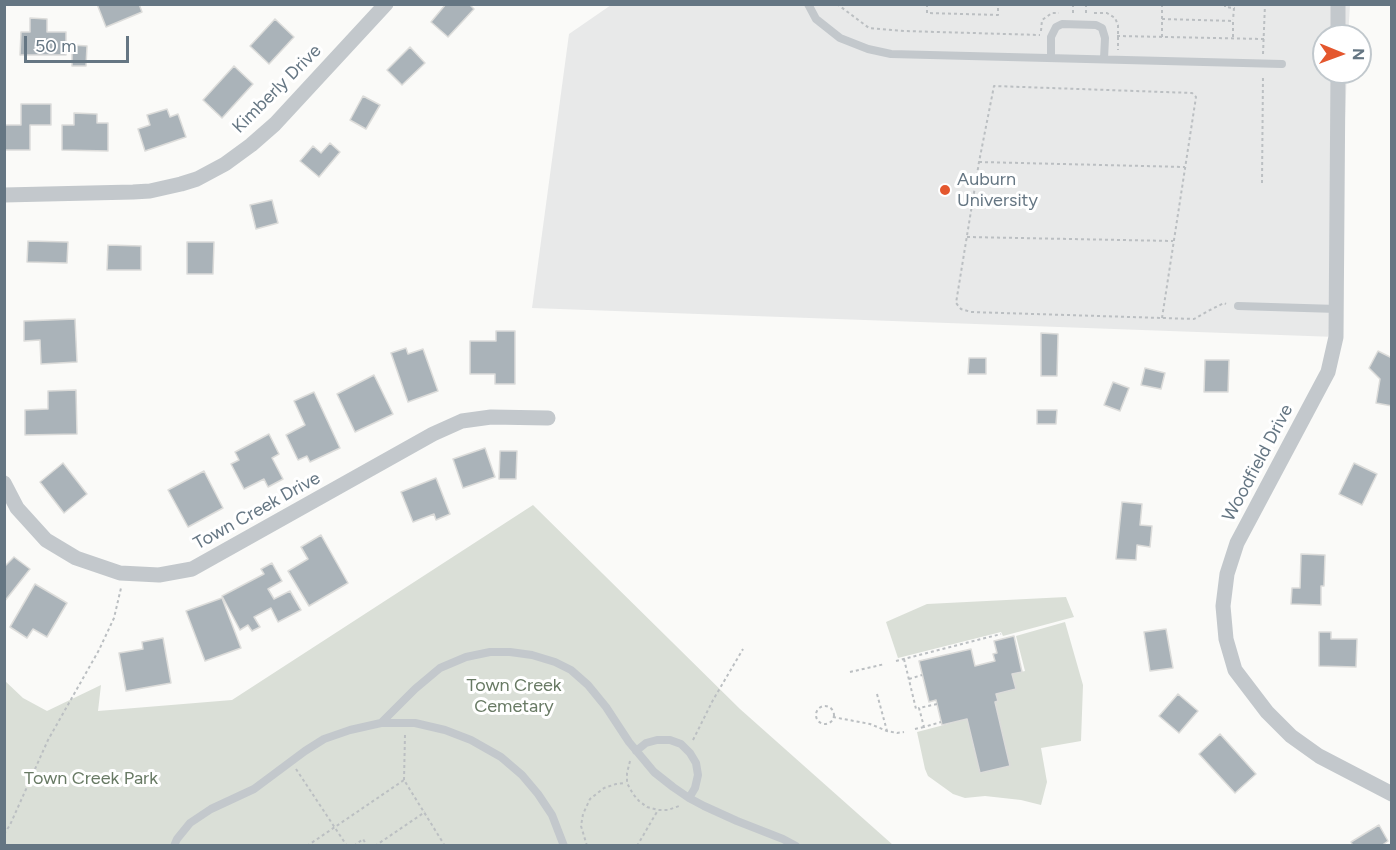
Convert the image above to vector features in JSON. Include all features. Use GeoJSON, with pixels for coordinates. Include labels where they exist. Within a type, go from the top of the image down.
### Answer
{"type":"FeatureCollection","features":[{"type":"Feature","properties":{"kind":"street","name":"Kimberly Drive"},"geometry":{"type":"LineString","coordinates":[[4,195],[150,191],[196,179],[225,164],[275,124],[386,4]]}},
{"type":"Feature","properties":{"kind":"street"},"geometry":{"type":"LineString","coordinates":[[1338,4],[1338,24]]}},
{"type":"Feature","properties":{"kind":"street","name":"Woodfield Drive"},"geometry":{"type":"LineString","coordinates":[[1338,84],[1336,337],[1328,372],[1237,543],[1227,574],[1223,606],[1226,639],[1235,670],[1267,712],[1292,736],[1319,756],[1392,794]]}},
{"type":"Feature","properties":{"kind":"street","name":"Town Creek Drive"},"geometry":{"type":"LineString","coordinates":[[4,483],[17,508],[46,540],[76,558],[120,573],[159,575],[192,569],[462,421],[491,417],[548,418]]}},
{"type":"Feature","properties":{"kind":"lane"},"geometry":{"type":"LineString","coordinates":[[808,4],[816,19],[840,38],[868,49],[891,54],[1282,64]]}},
{"type":"Feature","properties":{"kind":"lane"},"geometry":{"type":"LineString","coordinates":[[1052,58],[1051,37],[1056,27],[1062,24],[1085,24],[1102,28],[1105,38],[1104,59]]}},
{"type":"Feature","properties":{"kind":"lane"},"geometry":{"type":"LineString","coordinates":[[1238,306],[1337,309]]}},
{"type":"Feature","properties":{"kind":"lane"},"geometry":{"type":"LineString","coordinates":[[381,723],[440,668],[466,657],[490,652],[532,655],[571,670],[588,685],[654,772],[689,798],[795,846]]}},
{"type":"Feature","properties":{"kind":"lane"},"geometry":{"type":"LineString","coordinates":[[174,846],[190,823],[211,809],[254,789],[324,739],[381,723],[415,723],[445,730],[471,740],[501,757],[522,775],[538,794],[552,815],[564,846]]}},
{"type":"Feature","properties":{"kind":"lane"},"geometry":{"type":"LineString","coordinates":[[636,751],[646,743],[657,740],[670,740],[681,744],[696,763],[698,775],[695,788],[689,798]]}},
{"type":"Feature","properties":{"kind":"path"},"geometry":{"type":"LineString","coordinates":[[837,4],[869,28],[1041,35]]}},
{"type":"Feature","properties":{"kind":"path"},"geometry":{"type":"LineString","coordinates":[[927,4],[927,13],[998,15],[998,4]]}},
{"type":"Feature","properties":{"kind":"path"},"geometry":{"type":"LineString","coordinates":[[1073,4],[1073,13]]}},
{"type":"Feature","properties":{"kind":"path"},"geometry":{"type":"LineString","coordinates":[[1086,4],[1086,13]]}},
{"type":"Feature","properties":{"kind":"path"},"geometry":{"type":"LineString","coordinates":[[1162,4],[1162,37]]}},
{"type":"Feature","properties":{"kind":"path"},"geometry":{"type":"LineString","coordinates":[[1225,4],[1225,7],[1234,8],[1233,38]]}},
{"type":"Feature","properties":{"kind":"path"},"geometry":{"type":"LineString","coordinates":[[1262,183],[1265,4]]}},
{"type":"Feature","properties":{"kind":"path"},"geometry":{"type":"LineString","coordinates":[[1162,19],[1233,21]]}},
{"type":"Feature","properties":{"kind":"path"},"geometry":{"type":"LineString","coordinates":[[1117,36],[1264,39]]}},
{"type":"Feature","properties":{"kind":"path"},"geometry":{"type":"LineString","coordinates":[[1162,318],[1196,97],[1192,93],[994,86],[956,303],[961,309],[971,312],[1162,318],[1194,319],[1224,303],[1238,306]]}},
{"type":"Feature","properties":{"kind":"path"},"geometry":{"type":"LineString","coordinates":[[979,162],[1185,167]]}},
{"type":"Feature","properties":{"kind":"path"},"geometry":{"type":"LineString","coordinates":[[967,237],[1173,241]]}},
{"type":"Feature","properties":{"kind":"path"},"geometry":{"type":"LineString","coordinates":[[4,834],[48,740],[114,618],[121,587]]}},
{"type":"Feature","properties":{"kind":"path"},"geometry":{"type":"LineString","coordinates":[[897,661],[1001,634]]}},
{"type":"Feature","properties":{"kind":"path"},"geometry":{"type":"LineString","coordinates":[[688,751],[704,716],[743,649]]}},
{"type":"Feature","properties":{"kind":"path"},"geometry":{"type":"LineString","coordinates":[[904,659],[916,709],[937,704]]}},
{"type":"Feature","properties":{"kind":"path"},"geometry":{"type":"LineString","coordinates":[[850,672],[885,664]]}},
{"type":"Feature","properties":{"kind":"path"},"geometry":{"type":"LineString","coordinates":[[909,679],[922,675]]}},
{"type":"Feature","properties":{"kind":"path"},"geometry":{"type":"LineString","coordinates":[[877,694],[887,731]]}},
{"type":"Feature","properties":{"kind":"path"},"geometry":{"type":"LineString","coordinates":[[826,706],[833,711],[833,717],[828,723],[823,723],[818,720],[817,712],[820,707],[826,706]]}},
{"type":"Feature","properties":{"kind":"path"},"geometry":{"type":"LineString","coordinates":[[920,708],[924,727]]}},
{"type":"Feature","properties":{"kind":"path"},"geometry":{"type":"LineString","coordinates":[[833,717],[870,724],[887,731],[904,732]]}},
{"type":"Feature","properties":{"kind":"path"},"geometry":{"type":"LineString","coordinates":[[915,729],[942,722]]}},
{"type":"Feature","properties":{"kind":"path"},"geometry":{"type":"LineString","coordinates":[[405,723],[404,780],[445,846]]}},
{"type":"Feature","properties":{"kind":"path"},"geometry":{"type":"LineString","coordinates":[[636,751],[630,761],[627,783],[639,801],[647,807],[668,810],[680,806],[689,798]]}},
{"type":"Feature","properties":{"kind":"path"},"geometry":{"type":"LineString","coordinates":[[291,762],[347,846]]}},
{"type":"Feature","properties":{"kind":"path"},"geometry":{"type":"LineString","coordinates":[[307,846],[404,780]]}},
{"type":"Feature","properties":{"kind":"path"},"geometry":{"type":"LineString","coordinates":[[587,846],[581,826],[583,814],[590,799],[604,788],[627,783]]}},
{"type":"Feature","properties":{"kind":"path"},"geometry":{"type":"LineString","coordinates":[[637,846],[658,810]]}},
{"type":"Feature","properties":{"kind":"path"},"geometry":{"type":"LineString","coordinates":[[375,846],[425,812]]}},
{"type":"Feature","properties":{"kind":"path"},"geometry":{"type":"LineString","coordinates":[[354,846],[363,839],[367,846]]}},
{"type":"Feature","properties":{"kind":"shaded area","name":"Auburn University"},"geometry":{"type":"Polygon","coordinates":[[[611,5],[1350,5],[1349,24],[1312,24],[1312,84],[1347,84],[1336,337],[532,308],[569,34],[611,5]]]}},
{"type":"Feature","properties":{"kind":"green space","name":"Town Creek Cemetary"},"geometry":{"type":"Polygon","coordinates":[[[533,505],[740,709],[893,845],[5,845],[4,680],[23,698],[47,711],[101,685],[98,711],[232,700],[533,505]]]}},
{"type":"Feature","properties":{"kind":"green space"},"geometry":{"type":"Polygon","coordinates":[[[1066,597],[1074,617],[1003,636],[1001,632],[898,658],[886,622],[927,604],[1066,597]]]}},
{"type":"Feature","properties":{"kind":"green space"},"geometry":{"type":"Polygon","coordinates":[[[1065,622],[1083,685],[1081,741],[1041,748],[1047,782],[1041,805],[985,796],[965,798],[953,794],[928,776],[917,732],[967,719],[980,773],[1010,766],[995,702],[998,701],[996,694],[1016,689],[1012,674],[1025,671],[1016,636],[1065,622]]]}},
{"type":"Feature","properties":{"kind":"building"},"geometry":{"type":"Polygon","coordinates":[[[97,4],[139,4],[142,12],[106,27],[97,4]]]}},
{"type":"Feature","properties":{"kind":"building"},"geometry":{"type":"Polygon","coordinates":[[[446,4],[469,4],[474,9],[448,37],[431,22],[446,4]]]}},
{"type":"Feature","properties":{"kind":"building"},"geometry":{"type":"Polygon","coordinates":[[[30,18],[47,19],[47,32],[66,32],[66,55],[20,55],[21,32],[30,32],[30,18]]]}},
{"type":"Feature","properties":{"kind":"building"},"geometry":{"type":"Polygon","coordinates":[[[275,19],[294,37],[269,64],[250,46],[275,19]]]}},
{"type":"Feature","properties":{"kind":"building"},"geometry":{"type":"Polygon","coordinates":[[[72,45],[87,46],[86,66],[72,66],[72,45]]]}},
{"type":"Feature","properties":{"kind":"building"},"geometry":{"type":"Polygon","coordinates":[[[410,47],[425,63],[402,85],[387,70],[410,47]]]}},
{"type":"Feature","properties":{"kind":"building"},"geometry":{"type":"Polygon","coordinates":[[[234,66],[253,84],[222,118],[203,100],[234,66]]]}},
{"type":"Feature","properties":{"kind":"building"},"geometry":{"type":"Polygon","coordinates":[[[363,96],[380,105],[366,129],[350,120],[363,96]]]}},
{"type":"Feature","properties":{"kind":"building"},"geometry":{"type":"Polygon","coordinates":[[[21,104],[51,104],[51,125],[30,125],[30,150],[4,150],[4,125],[21,125],[21,104]]]}},
{"type":"Feature","properties":{"kind":"building"},"geometry":{"type":"Polygon","coordinates":[[[167,109],[170,117],[178,114],[186,137],[145,151],[138,129],[150,125],[147,115],[167,109]]]}},
{"type":"Feature","properties":{"kind":"building"},"geometry":{"type":"Polygon","coordinates":[[[74,113],[97,114],[97,123],[108,123],[108,151],[62,150],[62,125],[74,125],[74,113]]]}},
{"type":"Feature","properties":{"kind":"building"},"geometry":{"type":"Polygon","coordinates":[[[330,143],[340,152],[319,177],[300,161],[313,146],[321,153],[330,143]]]}},
{"type":"Feature","properties":{"kind":"building"},"geometry":{"type":"Polygon","coordinates":[[[272,200],[278,223],[256,229],[250,205],[272,200]]]}},
{"type":"Feature","properties":{"kind":"building"},"geometry":{"type":"Polygon","coordinates":[[[28,241],[68,242],[67,263],[27,262],[28,241]]]}},
{"type":"Feature","properties":{"kind":"building"},"geometry":{"type":"Polygon","coordinates":[[[187,242],[214,242],[213,274],[187,274],[187,242]]]}},
{"type":"Feature","properties":{"kind":"building"},"geometry":{"type":"Polygon","coordinates":[[[108,245],[141,246],[141,270],[107,270],[108,245]]]}},
{"type":"Feature","properties":{"kind":"building"},"geometry":{"type":"Polygon","coordinates":[[[75,319],[77,362],[41,364],[40,340],[24,341],[24,321],[75,319]]]}},
{"type":"Feature","properties":{"kind":"building"},"geometry":{"type":"Polygon","coordinates":[[[496,331],[515,331],[515,384],[495,384],[495,374],[470,374],[470,341],[496,341],[496,331]]]}},
{"type":"Feature","properties":{"kind":"building"},"geometry":{"type":"Polygon","coordinates":[[[1041,333],[1058,334],[1057,376],[1041,376],[1041,333]]]}},
{"type":"Feature","properties":{"kind":"building"},"geometry":{"type":"Polygon","coordinates":[[[406,348],[408,354],[423,349],[438,391],[408,402],[391,353],[406,348]]]}},
{"type":"Feature","properties":{"kind":"building"},"geometry":{"type":"Polygon","coordinates":[[[1378,351],[1392,358],[1392,406],[1376,403],[1380,379],[1369,368],[1378,351]]]}},
{"type":"Feature","properties":{"kind":"building"},"geometry":{"type":"Polygon","coordinates":[[[969,358],[986,358],[986,374],[968,374],[969,358]]]}},
{"type":"Feature","properties":{"kind":"building"},"geometry":{"type":"Polygon","coordinates":[[[1205,360],[1229,360],[1228,392],[1204,392],[1205,360]]]}},
{"type":"Feature","properties":{"kind":"building"},"geometry":{"type":"Polygon","coordinates":[[[1145,368],[1165,373],[1161,389],[1141,385],[1145,368]]]}},
{"type":"Feature","properties":{"kind":"building"},"geometry":{"type":"Polygon","coordinates":[[[374,375],[393,414],[355,432],[337,394],[374,375]]]}},
{"type":"Feature","properties":{"kind":"building"},"geometry":{"type":"Polygon","coordinates":[[[1113,382],[1129,388],[1120,411],[1104,405],[1113,382]]]}},
{"type":"Feature","properties":{"kind":"building"},"geometry":{"type":"Polygon","coordinates":[[[76,390],[77,434],[25,435],[25,410],[48,409],[48,391],[76,390]]]}},
{"type":"Feature","properties":{"kind":"building"},"geometry":{"type":"Polygon","coordinates":[[[314,392],[340,448],[310,462],[307,456],[298,460],[286,435],[305,425],[294,401],[314,392]]]}},
{"type":"Feature","properties":{"kind":"building"},"geometry":{"type":"Polygon","coordinates":[[[1037,410],[1057,410],[1056,424],[1037,424],[1037,410]]]}},
{"type":"Feature","properties":{"kind":"building"},"geometry":{"type":"Polygon","coordinates":[[[269,434],[279,454],[272,458],[283,479],[268,487],[264,479],[244,489],[231,464],[239,460],[235,452],[269,434]]]}},
{"type":"Feature","properties":{"kind":"building"},"geometry":{"type":"Polygon","coordinates":[[[485,448],[495,477],[463,488],[453,459],[485,448]]]}},
{"type":"Feature","properties":{"kind":"building"},"geometry":{"type":"Polygon","coordinates":[[[500,451],[517,451],[516,479],[499,479],[500,451]]]}},
{"type":"Feature","properties":{"kind":"building"},"geometry":{"type":"Polygon","coordinates":[[[63,463],[87,494],[64,513],[40,482],[63,463]]]}},
{"type":"Feature","properties":{"kind":"building"},"geometry":{"type":"Polygon","coordinates":[[[1354,463],[1377,474],[1362,505],[1339,494],[1354,463]]]}},
{"type":"Feature","properties":{"kind":"building"},"geometry":{"type":"Polygon","coordinates":[[[204,471],[223,508],[188,527],[168,490],[204,471]]]}},
{"type":"Feature","properties":{"kind":"building"},"geometry":{"type":"Polygon","coordinates":[[[436,478],[450,514],[436,520],[434,514],[413,522],[401,492],[436,478]]]}},
{"type":"Feature","properties":{"kind":"building"},"geometry":{"type":"Polygon","coordinates":[[[1122,502],[1142,504],[1140,525],[1152,526],[1150,547],[1137,545],[1136,560],[1116,559],[1122,502]]]}},
{"type":"Feature","properties":{"kind":"building"},"geometry":{"type":"Polygon","coordinates":[[[321,535],[348,583],[309,606],[288,571],[308,559],[301,547],[321,535]]]}},
{"type":"Feature","properties":{"kind":"building"},"geometry":{"type":"Polygon","coordinates":[[[1301,554],[1325,555],[1321,605],[1291,604],[1292,588],[1300,588],[1301,554]]]}},
{"type":"Feature","properties":{"kind":"building"},"geometry":{"type":"Polygon","coordinates":[[[14,557],[30,569],[4,602],[4,567],[14,557]]]}},
{"type":"Feature","properties":{"kind":"building"},"geometry":{"type":"Polygon","coordinates":[[[272,563],[282,581],[268,589],[274,599],[290,591],[301,610],[278,622],[271,608],[254,617],[260,627],[252,631],[248,625],[240,630],[222,596],[264,574],[261,569],[272,563]]]}},
{"type":"Feature","properties":{"kind":"building"},"geometry":{"type":"Polygon","coordinates":[[[35,584],[67,603],[47,637],[33,629],[27,638],[10,627],[35,584]]]}},
{"type":"Feature","properties":{"kind":"building"},"geometry":{"type":"Polygon","coordinates":[[[222,598],[241,648],[205,661],[186,611],[222,598]]]}},
{"type":"Feature","properties":{"kind":"building"},"geometry":{"type":"Polygon","coordinates":[[[1166,629],[1173,668],[1150,671],[1144,632],[1166,629]]]}},
{"type":"Feature","properties":{"kind":"building"},"geometry":{"type":"Polygon","coordinates":[[[1319,632],[1331,632],[1331,639],[1357,639],[1356,667],[1319,666],[1319,632]]]}},
{"type":"Feature","properties":{"kind":"building"},"geometry":{"type":"Polygon","coordinates":[[[1014,636],[1022,672],[1012,674],[1016,689],[996,694],[998,701],[995,702],[1010,766],[980,773],[967,719],[942,725],[936,700],[929,702],[919,661],[971,649],[975,666],[995,661],[993,654],[997,653],[994,641],[1014,636]]]}},
{"type":"Feature","properties":{"kind":"building"},"geometry":{"type":"Polygon","coordinates":[[[163,638],[171,683],[126,691],[119,653],[143,649],[142,642],[163,638]]]}},
{"type":"Feature","properties":{"kind":"building"},"geometry":{"type":"Polygon","coordinates":[[[1178,694],[1198,711],[1179,733],[1159,716],[1178,694]]]}},
{"type":"Feature","properties":{"kind":"building"},"geometry":{"type":"Polygon","coordinates":[[[1220,734],[1256,774],[1235,793],[1199,754],[1220,734]]]}},
{"type":"Feature","properties":{"kind":"building"},"geometry":{"type":"Polygon","coordinates":[[[1379,825],[1388,841],[1381,846],[1353,846],[1351,842],[1379,825]]]}},
{"type":"Feature","properties":{"kind":"place","name":"Auburn University"},"geometry":{"type":"Point","coordinates":[945,190]}},
{"type":"Feature","properties":{"kind":"park label","name":"Town Creek Park"},"geometry":{"type":"Point","coordinates":[91,779]}}]}
